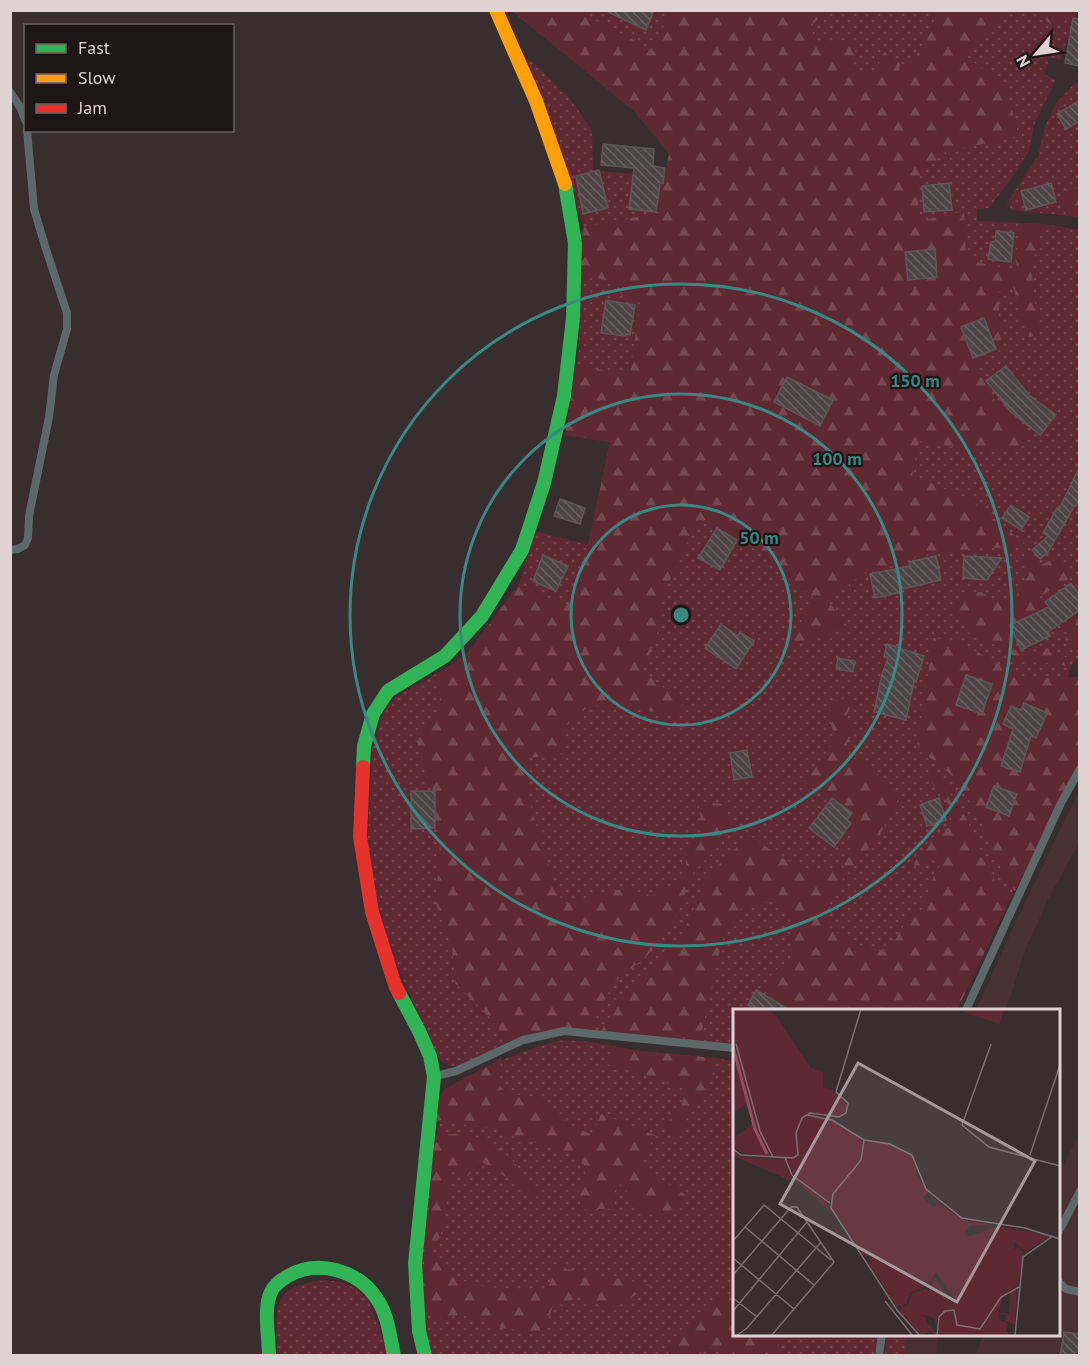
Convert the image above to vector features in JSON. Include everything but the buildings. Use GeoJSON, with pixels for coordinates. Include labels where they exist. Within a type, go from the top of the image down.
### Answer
{"type":"FeatureCollection","features":[{"type":"Feature","properties":{"kind":"street"},"geometry":{"type":"LineString","coordinates":[[425,1356],[419,1331],[415,1263],[434,1077],[430,1056],[423,1039],[395,985],[372,912],[360,837],[364,746],[373,714],[388,691],[445,656],[482,616],[522,550],[544,483],[564,396],[573,318],[575,243],[566,183],[536,101],[496,10]]}},
{"type":"Feature","properties":{"kind":"street"},"geometry":{"type":"LineString","coordinates":[[269,1356],[268,1315],[271,1292],[278,1283],[297,1272],[322,1267],[342,1272],[362,1281],[378,1299],[394,1356]]}},
{"type":"Feature","properties":{"kind":"lane"},"geometry":{"type":"LineString","coordinates":[[10,92],[24,117]]}},
{"type":"Feature","properties":{"kind":"lane"},"geometry":{"type":"LineString","coordinates":[[10,550],[25,545],[28,538],[29,516],[49,417],[54,375],[67,329],[67,313],[34,208],[27,132]]}},
{"type":"Feature","properties":{"kind":"lane"},"geometry":{"type":"LineString","coordinates":[[967,1009],[1061,803],[1080,770]]}},
{"type":"Feature","properties":{"kind":"lane"},"geometry":{"type":"LineString","coordinates":[[434,1077],[456,1071],[523,1040],[564,1031],[733,1048]]}},
{"type":"Feature","properties":{"kind":"lane"},"geometry":{"type":"LineString","coordinates":[[1060,1231],[1080,1191]]}},
{"type":"Feature","properties":{"kind":"lane"},"geometry":{"type":"LineString","coordinates":[[1060,1282],[1066,1289],[1080,1292]]}},
{"type":"Feature","properties":{"kind":"lane"},"geometry":{"type":"LineString","coordinates":[[879,1356],[882,1336]]}},
{"type":"Feature","properties":{"kind":"shaded area"},"geometry":{"type":"Polygon","coordinates":[[[1079,791],[1079,843],[1048,900],[1026,948],[1006,1009],[976,1009],[1079,791]]]}},
{"type":"Feature","properties":{"kind":"shaded area"},"geometry":{"type":"Polygon","coordinates":[[[1079,1133],[1079,1355],[975,1356],[983,1336],[1060,1336],[1060,1173],[1079,1133]]]}},
{"type":"Feature","properties":{"kind":"shaded area"},"geometry":{"type":"Polygon","coordinates":[[[907,1336],[938,1336],[936,1355],[906,1356],[907,1336]]]}},
{"type":"Feature","properties":{"kind":"green space"},"geometry":{"type":"Polygon","coordinates":[[[1039,10],[1078,11],[1056,28],[1040,16],[1039,10]]]}},
{"type":"Feature","properties":{"kind":"green space"},"geometry":{"type":"Polygon","coordinates":[[[512,11],[1078,11],[1060,60],[1050,57],[1044,74],[1056,80],[1035,122],[1029,151],[989,208],[977,209],[977,221],[1044,224],[1079,230],[1080,656],[1071,666],[1068,677],[1079,677],[1079,765],[1005,909],[957,1009],[733,1009],[733,1046],[561,1028],[509,1041],[462,1065],[451,1066],[443,1062],[436,1054],[387,943],[367,851],[372,751],[384,711],[396,697],[456,662],[471,649],[519,584],[535,531],[588,545],[610,442],[565,435],[579,350],[583,227],[563,161],[519,54],[534,63],[571,100],[592,130],[593,171],[665,176],[669,153],[634,111],[512,11]]]}},
{"type":"Feature","properties":{"kind":"green space"},"geometry":{"type":"Polygon","coordinates":[[[512,11],[578,11],[651,49],[672,11],[831,11],[813,23],[813,41],[858,42],[850,71],[875,73],[885,51],[900,63],[899,74],[919,52],[938,11],[1019,11],[1000,21],[965,55],[1006,89],[1019,137],[946,151],[916,180],[920,221],[964,211],[966,259],[1016,269],[1020,223],[1044,224],[1031,268],[1039,334],[1029,337],[1013,287],[998,292],[1001,349],[977,366],[998,407],[1032,437],[1009,452],[983,452],[919,441],[912,475],[971,500],[1024,543],[1013,547],[938,551],[863,574],[827,600],[848,627],[782,650],[816,600],[767,556],[699,519],[661,599],[657,634],[643,672],[683,703],[677,716],[647,710],[590,705],[564,727],[564,753],[528,758],[529,798],[541,846],[563,905],[625,888],[653,896],[686,875],[686,852],[703,833],[698,802],[725,804],[732,832],[694,872],[672,925],[647,956],[613,983],[590,1030],[561,1028],[509,1041],[455,983],[452,947],[435,901],[440,857],[431,786],[415,737],[440,707],[440,671],[456,662],[471,649],[519,584],[567,606],[588,545],[610,442],[565,435],[576,366],[630,374],[640,302],[625,299],[613,282],[590,276],[581,278],[583,227],[659,213],[669,153],[634,111],[512,11]]]}},
{"type":"Feature","properties":{"kind":"green space"},"geometry":{"type":"Polygon","coordinates":[[[1079,82],[1079,217],[1012,210],[1007,203],[1038,156],[1045,127],[1056,103],[1074,84],[1079,82]]]}},
{"type":"Feature","properties":{"kind":"green space"},"geometry":{"type":"Polygon","coordinates":[[[1079,188],[1079,217],[1066,216],[1061,191],[1079,188]]]}},
{"type":"Feature","properties":{"kind":"green space"},"geometry":{"type":"Polygon","coordinates":[[[1031,552],[1041,564],[1056,559],[1079,575],[1079,588],[1071,577],[1036,599],[1043,609],[1004,628],[1014,650],[1025,653],[1049,648],[1067,658],[1068,666],[1017,660],[1001,642],[989,645],[970,633],[951,607],[967,594],[981,592],[991,599],[1015,599],[1030,570],[1024,555],[1031,552]]]}},
{"type":"Feature","properties":{"kind":"green space"},"geometry":{"type":"Polygon","coordinates":[[[1079,619],[1079,653],[1065,642],[1068,627],[1079,619]]]}},
{"type":"Feature","properties":{"kind":"green space"},"geometry":{"type":"Polygon","coordinates":[[[933,638],[958,643],[1023,677],[1079,677],[1079,765],[1015,891],[1008,885],[985,831],[964,792],[948,772],[917,749],[933,638]]]}},
{"type":"Feature","properties":{"kind":"green space"},"geometry":{"type":"Polygon","coordinates":[[[845,698],[852,704],[844,720],[855,731],[847,743],[849,756],[892,785],[898,799],[879,837],[830,897],[829,928],[858,944],[880,951],[896,939],[914,909],[921,911],[931,882],[941,863],[929,860],[917,870],[914,863],[930,839],[952,826],[949,805],[933,786],[928,771],[939,776],[966,818],[993,878],[1010,899],[957,1009],[792,1009],[767,994],[771,975],[792,956],[794,917],[778,900],[740,909],[722,941],[699,1043],[601,1031],[617,1006],[647,971],[680,939],[708,876],[749,835],[782,858],[818,873],[843,868],[854,840],[853,820],[826,795],[805,783],[835,740],[829,715],[833,701],[845,698]]]}},
{"type":"Feature","properties":{"kind":"green space"},"geometry":{"type":"Polygon","coordinates":[[[562,1040],[733,1061],[733,1336],[878,1336],[875,1356],[426,1356],[416,1258],[445,1089],[502,1060],[562,1040]]]}},
{"type":"Feature","properties":{"kind":"green space"},"geometry":{"type":"Polygon","coordinates":[[[612,1046],[639,1051],[715,1058],[714,1074],[676,1136],[664,1128],[682,1103],[687,1090],[608,1064],[612,1046]]]}},
{"type":"Feature","properties":{"kind":"green space"},"geometry":{"type":"Polygon","coordinates":[[[501,1059],[500,1092],[535,1097],[568,1123],[592,1135],[601,1114],[655,1135],[640,1166],[686,1195],[662,1221],[644,1211],[620,1184],[612,1195],[617,1208],[581,1210],[578,1188],[587,1168],[569,1153],[498,1130],[473,1125],[436,1123],[439,1097],[445,1089],[501,1059]]]}},
{"type":"Feature","properties":{"kind":"green space"},"geometry":{"type":"Polygon","coordinates":[[[435,1135],[475,1136],[505,1153],[539,1198],[479,1160],[468,1176],[452,1172],[443,1225],[432,1252],[442,1268],[463,1281],[503,1290],[547,1290],[557,1267],[651,1285],[609,1312],[583,1295],[552,1308],[546,1327],[537,1332],[502,1328],[461,1314],[452,1317],[452,1321],[420,1312],[435,1135]]]}},
{"type":"Feature","properties":{"kind":"green space"},"geometry":{"type":"Polygon","coordinates":[[[325,1280],[340,1282],[355,1288],[368,1299],[389,1356],[277,1356],[277,1313],[285,1294],[307,1283],[325,1280]]]}},
{"type":"Feature","properties":{"kind":"green space"},"geometry":{"type":"Polygon","coordinates":[[[721,1294],[733,1299],[733,1336],[779,1336],[779,1355],[723,1355],[706,1345],[699,1355],[663,1355],[721,1294]]]}},
{"type":"Feature","properties":{"kind":"green space"},"geometry":{"type":"Polygon","coordinates":[[[887,1336],[907,1336],[906,1355],[885,1355],[887,1336]]]}},
{"type":"Feature","properties":{"kind":"traffic: fast"},"geometry":{"type":"LineString","coordinates":[[363,767],[364,746],[373,714],[388,691],[445,656],[482,616],[522,550],[544,483],[564,396],[573,318],[575,243],[565,184]]}},
{"type":"Feature","properties":{"kind":"traffic: fast"},"geometry":{"type":"LineString","coordinates":[[399,993],[430,1056],[434,1077],[415,1263],[419,1331],[425,1356]]}},
{"type":"Feature","properties":{"kind":"traffic: fast"},"geometry":{"type":"LineString","coordinates":[[269,1356],[267,1306],[272,1289],[288,1276],[312,1268],[337,1270],[348,1274],[369,1289],[381,1305],[394,1356]]}},
{"type":"Feature","properties":{"kind":"traffic: slow"},"geometry":{"type":"LineString","coordinates":[[496,10],[536,101],[565,184]]}},
{"type":"Feature","properties":{"kind":"traffic: jam"},"geometry":{"type":"LineString","coordinates":[[363,767],[360,837],[372,912],[399,993]]}}]}
